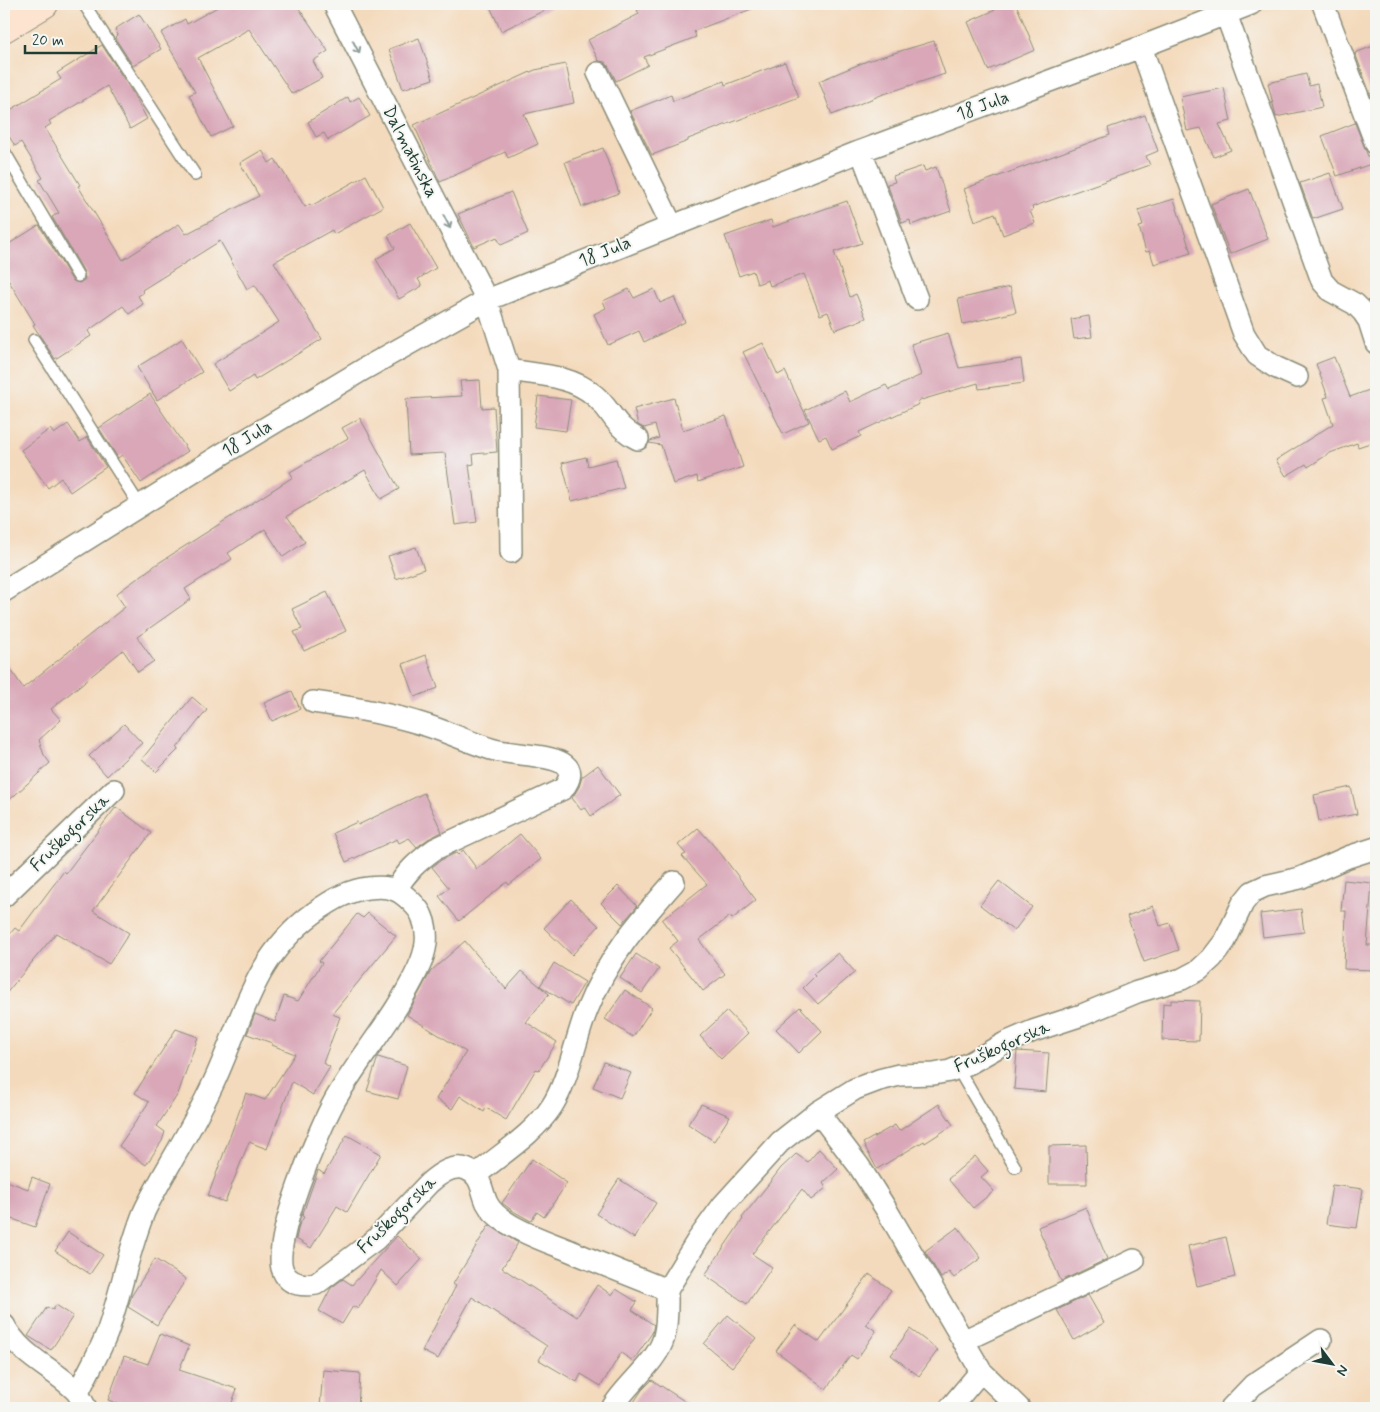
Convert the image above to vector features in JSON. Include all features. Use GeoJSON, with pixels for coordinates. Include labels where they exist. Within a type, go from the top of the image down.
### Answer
{"type":"FeatureCollection","features":[{"type":"Feature","properties":{"kind":"street"},"geometry":{"type":"LineString","coordinates":[[8,18],[44,4]]}},
{"type":"Feature","properties":{"kind":"street","name":"Dalmatinska"},"geometry":{"type":"LineString","coordinates":[[334,4],[487,300],[509,370],[511,552]]}},
{"type":"Feature","properties":{"kind":"street","name":"18 Jula"},"geometry":{"type":"LineString","coordinates":[[4,590],[364,369],[487,300],[861,150],[1141,47],[1250,4]]}},
{"type":"Feature","properties":{"kind":"street"},"geometry":{"type":"LineString","coordinates":[[1323,4],[1376,144]]}},
{"type":"Feature","properties":{"kind":"street"},"geometry":{"type":"LineString","coordinates":[[1226,14],[1322,281],[1332,291],[1355,304],[1363,312],[1369,320],[1376,343]]}},
{"type":"Feature","properties":{"kind":"street"},"geometry":{"type":"LineString","coordinates":[[1141,47],[1244,334],[1257,355],[1275,367],[1297,377]]}},
{"type":"Feature","properties":{"kind":"street"},"geometry":{"type":"LineString","coordinates":[[598,73],[672,226]]}},
{"type":"Feature","properties":{"kind":"street"},"geometry":{"type":"LineString","coordinates":[[861,150],[917,299]]}},
{"type":"Feature","properties":{"kind":"street"},"geometry":{"type":"LineString","coordinates":[[509,370],[562,378],[578,384],[594,395],[616,424],[627,434],[638,440]]}},
{"type":"Feature","properties":{"kind":"street"},"geometry":{"type":"LineString","coordinates":[[4,1325],[8,1333],[24,1352],[65,1382],[82,1401],[106,1334],[129,1252],[145,1210],[212,1086],[255,982],[274,952],[301,923],[328,902],[357,889],[379,887],[396,890],[405,874],[417,862],[435,849],[563,789],[569,782],[570,774],[563,763],[492,750],[414,722],[367,710],[313,702]]}},
{"type":"Feature","properties":{"kind":"street","name":"Fruškogorska"},"geometry":{"type":"LineString","coordinates":[[4,896],[114,790]]}},
{"type":"Feature","properties":{"kind":"street","name":"Fruškogorska"},"geometry":{"type":"LineString","coordinates":[[667,1290],[697,1241],[723,1205],[780,1142],[818,1112],[855,1089],[879,1080],[899,1075],[934,1074],[958,1069],[1005,1043],[1034,1031],[1137,992],[1182,979],[1199,970],[1212,958],[1225,941],[1243,903],[1252,892],[1264,886],[1300,878],[1348,857],[1376,848]]}},
{"type":"Feature","properties":{"kind":"street"},"geometry":{"type":"LineString","coordinates":[[612,1408],[654,1356],[664,1339],[667,1322],[667,1290],[545,1241],[506,1222],[490,1207],[483,1186],[476,1175],[539,1123],[552,1105],[563,1081],[586,1010],[605,970],[621,945],[674,882]]}},
{"type":"Feature","properties":{"kind":"street","name":"Fruškogorska"},"geometry":{"type":"LineString","coordinates":[[396,890],[420,911],[426,926],[427,943],[419,967],[402,998],[335,1101],[316,1140],[287,1219],[281,1253],[282,1270],[289,1280],[298,1285],[316,1284],[376,1239],[429,1182],[439,1174],[453,1168],[465,1168],[476,1175]]}},
{"type":"Feature","properties":{"kind":"street"},"geometry":{"type":"LineString","coordinates":[[818,1112],[859,1166],[981,1371],[1019,1408]]}},
{"type":"Feature","properties":{"kind":"street"},"geometry":{"type":"LineString","coordinates":[[963,1341],[1134,1260]]}},
{"type":"Feature","properties":{"kind":"street"},"geometry":{"type":"LineString","coordinates":[[1231,1408],[1253,1385],[1321,1340]]}},
{"type":"Feature","properties":{"kind":"street"},"geometry":{"type":"LineString","coordinates":[[950,1408],[981,1371]]}},
{"type":"Feature","properties":{"kind":"lane"},"geometry":{"type":"LineString","coordinates":[[84,4],[195,175]]}},
{"type":"Feature","properties":{"kind":"lane"},"geometry":{"type":"LineString","coordinates":[[4,151],[78,276]]}},
{"type":"Feature","properties":{"kind":"lane"},"geometry":{"type":"LineString","coordinates":[[34,340],[140,506]]}},
{"type":"Feature","properties":{"kind":"lane"},"geometry":{"type":"LineString","coordinates":[[958,1069],[1015,1167]]}},
{"type":"Feature","properties":{"kind":"building"},"geometry":{"type":"Polygon","coordinates":[[[223,4],[296,4],[328,51],[313,61],[322,78],[292,94],[249,29],[198,58],[233,126],[211,137],[189,95],[195,92],[161,33],[185,19],[187,24],[223,4]]]}},
{"type":"Feature","properties":{"kind":"building"},"geometry":{"type":"Polygon","coordinates":[[[489,4],[558,4],[501,31],[489,4]]]}},
{"type":"Feature","properties":{"kind":"building"},"geometry":{"type":"Polygon","coordinates":[[[654,4],[762,5],[694,31],[696,37],[644,57],[648,65],[616,81],[605,62],[599,61],[588,40],[639,14],[637,10],[654,4]]]}},
{"type":"Feature","properties":{"kind":"building"},"geometry":{"type":"Polygon","coordinates":[[[992,4],[1016,4],[1035,50],[988,70],[968,22],[995,10],[992,4]]]}},
{"type":"Feature","properties":{"kind":"building"},"geometry":{"type":"Polygon","coordinates":[[[139,14],[161,49],[133,66],[115,38],[118,35],[115,29],[139,14]]]}},
{"type":"Feature","properties":{"kind":"building"},"geometry":{"type":"Polygon","coordinates":[[[419,38],[433,79],[403,89],[389,49],[419,38]]]}},
{"type":"Feature","properties":{"kind":"building"},"geometry":{"type":"Polygon","coordinates":[[[934,41],[945,74],[881,95],[832,115],[819,81],[867,61],[934,41]]]}},
{"type":"Feature","properties":{"kind":"building"},"geometry":{"type":"Polygon","coordinates":[[[102,45],[147,119],[130,129],[107,86],[49,121],[51,124],[45,128],[123,260],[179,224],[186,234],[259,196],[240,163],[262,150],[269,163],[275,159],[305,207],[310,204],[311,206],[366,175],[383,207],[334,234],[332,230],[274,262],[322,339],[255,380],[253,376],[229,391],[213,364],[279,322],[255,285],[247,289],[220,241],[142,290],[143,293],[138,296],[143,304],[129,314],[123,306],[88,331],[91,336],[55,359],[33,325],[35,324],[4,273],[4,247],[39,225],[72,280],[79,283],[85,279],[84,272],[52,217],[59,213],[39,180],[43,178],[21,142],[15,146],[4,128],[4,114],[61,79],[57,73],[102,45]]]}},
{"type":"Feature","properties":{"kind":"building"},"geometry":{"type":"Polygon","coordinates":[[[1376,45],[1376,109],[1355,53],[1376,45]]]}},
{"type":"Feature","properties":{"kind":"building"},"geometry":{"type":"Polygon","coordinates":[[[785,62],[799,97],[688,139],[688,141],[652,155],[630,111],[671,95],[673,101],[724,81],[725,85],[785,62]]]}},
{"type":"Feature","properties":{"kind":"building"},"geometry":{"type":"Polygon","coordinates":[[[566,64],[574,103],[524,114],[538,144],[508,158],[505,152],[440,182],[414,125],[535,70],[566,64]]]}},
{"type":"Feature","properties":{"kind":"building"},"geometry":{"type":"Polygon","coordinates":[[[1306,74],[1309,86],[1317,84],[1322,107],[1276,117],[1268,83],[1306,74]]]}},
{"type":"Feature","properties":{"kind":"building"},"geometry":{"type":"Polygon","coordinates":[[[1224,88],[1231,121],[1219,124],[1231,150],[1214,157],[1201,128],[1187,131],[1180,97],[1224,88]]]}},
{"type":"Feature","properties":{"kind":"building"},"geometry":{"type":"Polygon","coordinates":[[[348,97],[350,102],[359,97],[370,116],[328,140],[324,133],[316,137],[308,122],[348,97]]]}},
{"type":"Feature","properties":{"kind":"building"},"geometry":{"type":"Polygon","coordinates":[[[1145,115],[1158,151],[1146,156],[1150,165],[1032,207],[1033,210],[1030,211],[1035,223],[1003,235],[995,213],[975,221],[964,189],[1110,135],[1108,128],[1145,115]]]}},
{"type":"Feature","properties":{"kind":"building"},"geometry":{"type":"Polygon","coordinates":[[[1355,123],[1371,164],[1337,176],[1322,136],[1355,123]]]}},
{"type":"Feature","properties":{"kind":"building"},"geometry":{"type":"Polygon","coordinates":[[[603,148],[619,193],[582,207],[565,162],[603,148]]]}},
{"type":"Feature","properties":{"kind":"building"},"geometry":{"type":"Polygon","coordinates":[[[923,166],[925,171],[936,167],[951,211],[911,225],[910,220],[902,223],[887,184],[895,182],[893,176],[923,166]]]}},
{"type":"Feature","properties":{"kind":"building"},"geometry":{"type":"Polygon","coordinates":[[[1330,173],[1343,209],[1313,219],[1300,183],[1330,173]]]}},
{"type":"Feature","properties":{"kind":"building"},"geometry":{"type":"Polygon","coordinates":[[[1249,189],[1268,239],[1230,254],[1211,204],[1249,189]]]}},
{"type":"Feature","properties":{"kind":"building"},"geometry":{"type":"Polygon","coordinates":[[[511,192],[528,233],[501,245],[497,237],[474,247],[458,214],[511,192]]]}},
{"type":"Feature","properties":{"kind":"building"},"geometry":{"type":"Polygon","coordinates":[[[1174,199],[1191,253],[1154,264],[1150,251],[1146,252],[1139,227],[1143,226],[1138,210],[1174,199]]]}},
{"type":"Feature","properties":{"kind":"building"},"geometry":{"type":"Polygon","coordinates":[[[847,201],[862,243],[834,252],[850,297],[856,294],[866,318],[835,330],[828,312],[820,315],[804,274],[770,286],[768,280],[757,284],[753,271],[739,276],[725,236],[771,220],[773,227],[847,201]]]}},
{"type":"Feature","properties":{"kind":"building"},"geometry":{"type":"Polygon","coordinates":[[[410,223],[436,268],[418,279],[422,286],[399,299],[376,259],[395,248],[388,236],[410,223]]]}},
{"type":"Feature","properties":{"kind":"building"},"geometry":{"type":"Polygon","coordinates":[[[1010,287],[1016,312],[963,324],[958,299],[1010,287]]]}},
{"type":"Feature","properties":{"kind":"building"},"geometry":{"type":"Polygon","coordinates":[[[629,289],[634,298],[654,289],[660,303],[674,297],[685,322],[644,342],[639,331],[608,345],[594,314],[606,308],[603,301],[629,289]]]}},
{"type":"Feature","properties":{"kind":"building"},"geometry":{"type":"Polygon","coordinates":[[[1089,316],[1092,337],[1074,339],[1071,319],[1089,316]]]}},
{"type":"Feature","properties":{"kind":"building"},"geometry":{"type":"Polygon","coordinates":[[[948,333],[959,368],[1021,359],[1024,383],[979,389],[978,383],[918,401],[919,404],[859,432],[861,436],[832,449],[826,436],[819,439],[805,410],[845,391],[850,402],[886,385],[889,390],[921,375],[911,344],[948,333]]]}},
{"type":"Feature","properties":{"kind":"building"},"geometry":{"type":"Polygon","coordinates":[[[182,339],[202,372],[157,400],[137,367],[182,339]]]}},
{"type":"Feature","properties":{"kind":"building"},"geometry":{"type":"Polygon","coordinates":[[[763,343],[778,375],[785,371],[809,422],[783,434],[743,352],[763,343]]]}},
{"type":"Feature","properties":{"kind":"building"},"geometry":{"type":"Polygon","coordinates":[[[1334,357],[1350,397],[1372,389],[1376,402],[1376,441],[1358,447],[1357,443],[1330,453],[1308,467],[1306,464],[1286,476],[1276,460],[1333,424],[1324,398],[1328,397],[1316,364],[1334,357]]]}},
{"type":"Feature","properties":{"kind":"building"},"geometry":{"type":"Polygon","coordinates":[[[480,380],[482,408],[494,407],[497,452],[473,454],[474,464],[469,465],[477,522],[455,525],[445,453],[409,455],[406,399],[462,396],[460,381],[480,380]]]}},
{"type":"Feature","properties":{"kind":"building"},"geometry":{"type":"Polygon","coordinates":[[[150,394],[188,451],[141,483],[122,455],[118,458],[99,428],[150,394]]]}},
{"type":"Feature","properties":{"kind":"building"},"geometry":{"type":"Polygon","coordinates":[[[538,396],[571,400],[566,431],[534,427],[538,396]]]}},
{"type":"Feature","properties":{"kind":"building"},"geometry":{"type":"Polygon","coordinates":[[[674,398],[683,430],[726,416],[743,467],[698,482],[697,476],[673,484],[661,445],[649,443],[659,438],[655,425],[644,428],[638,425],[634,409],[674,398]]]}},
{"type":"Feature","properties":{"kind":"building"},"geometry":{"type":"Polygon","coordinates":[[[360,418],[399,489],[381,499],[365,470],[287,516],[305,542],[283,557],[265,529],[228,553],[232,559],[185,589],[191,599],[137,637],[154,661],[138,672],[123,650],[51,709],[61,720],[39,740],[44,755],[50,763],[4,805],[4,659],[23,688],[125,607],[116,594],[157,564],[293,477],[290,472],[348,438],[342,428],[360,418]]]}},
{"type":"Feature","properties":{"kind":"building"},"geometry":{"type":"Polygon","coordinates":[[[68,424],[80,442],[87,437],[106,467],[70,492],[61,478],[48,488],[21,450],[50,429],[54,434],[68,424]]]}},
{"type":"Feature","properties":{"kind":"building"},"geometry":{"type":"Polygon","coordinates":[[[586,457],[588,466],[616,459],[624,488],[572,501],[562,463],[586,457]]]}},
{"type":"Feature","properties":{"kind":"building"},"geometry":{"type":"Polygon","coordinates":[[[416,547],[424,569],[396,579],[388,556],[416,547]]]}},
{"type":"Feature","properties":{"kind":"building"},"geometry":{"type":"Polygon","coordinates":[[[327,592],[346,631],[304,651],[294,632],[302,629],[292,609],[327,592]]]}},
{"type":"Feature","properties":{"kind":"building"},"geometry":{"type":"Polygon","coordinates":[[[426,655],[438,688],[415,697],[403,664],[426,655]]]}},
{"type":"Feature","properties":{"kind":"building"},"geometry":{"type":"Polygon","coordinates":[[[292,691],[300,709],[272,721],[264,703],[292,691]]]}},
{"type":"Feature","properties":{"kind":"building"},"geometry":{"type":"Polygon","coordinates":[[[192,697],[207,710],[177,748],[178,750],[156,772],[142,759],[192,697]]]}},
{"type":"Feature","properties":{"kind":"building"},"geometry":{"type":"Polygon","coordinates":[[[124,724],[142,743],[107,776],[89,756],[124,724]]]}},
{"type":"Feature","properties":{"kind":"building"},"geometry":{"type":"Polygon","coordinates":[[[598,765],[620,795],[591,816],[585,807],[581,810],[572,798],[579,787],[582,777],[598,765]]]}},
{"type":"Feature","properties":{"kind":"building"},"geometry":{"type":"Polygon","coordinates":[[[1351,787],[1357,814],[1319,821],[1314,795],[1351,787]]]}},
{"type":"Feature","properties":{"kind":"building"},"geometry":{"type":"Polygon","coordinates":[[[424,793],[442,832],[417,847],[409,838],[399,843],[397,839],[346,862],[333,833],[357,822],[358,825],[424,793]]]}},
{"type":"Feature","properties":{"kind":"building"},"geometry":{"type":"Polygon","coordinates":[[[116,807],[151,833],[93,911],[129,933],[109,964],[56,933],[4,996],[4,941],[15,928],[19,931],[64,871],[66,873],[116,807]]]}},
{"type":"Feature","properties":{"kind":"building"},"geometry":{"type":"Polygon","coordinates":[[[698,828],[721,854],[756,900],[732,919],[730,916],[699,940],[725,974],[703,991],[669,948],[678,941],[662,920],[707,884],[682,856],[686,854],[678,845],[698,828]]]}},
{"type":"Feature","properties":{"kind":"building"},"geometry":{"type":"Polygon","coordinates":[[[520,834],[541,859],[509,885],[507,882],[459,921],[439,896],[449,888],[432,867],[441,860],[456,853],[458,855],[463,850],[477,869],[520,834]]]}},
{"type":"Feature","properties":{"kind":"building"},"geometry":{"type":"Polygon","coordinates":[[[1344,880],[1372,883],[1367,945],[1374,945],[1373,970],[1344,969],[1346,911],[1341,911],[1344,880]]]}},
{"type":"Feature","properties":{"kind":"building"},"geometry":{"type":"Polygon","coordinates":[[[999,881],[1032,907],[1014,931],[980,905],[999,881]]]}},
{"type":"Feature","properties":{"kind":"building"},"geometry":{"type":"Polygon","coordinates":[[[618,886],[637,906],[622,924],[601,903],[618,886]]]}},
{"type":"Feature","properties":{"kind":"building"},"geometry":{"type":"Polygon","coordinates":[[[571,899],[599,926],[572,955],[544,928],[571,899]]]}},
{"type":"Feature","properties":{"kind":"building"},"geometry":{"type":"Polygon","coordinates":[[[1153,906],[1160,926],[1170,923],[1179,950],[1144,962],[1127,916],[1153,906]]]}},
{"type":"Feature","properties":{"kind":"building"},"geometry":{"type":"Polygon","coordinates":[[[1301,909],[1304,932],[1263,937],[1260,914],[1301,909]]]}},
{"type":"Feature","properties":{"kind":"building"},"geometry":{"type":"Polygon","coordinates":[[[368,913],[396,936],[332,1014],[340,1017],[323,1063],[330,1067],[313,1095],[292,1082],[267,1149],[249,1142],[225,1202],[208,1196],[246,1093],[265,1100],[295,1054],[247,1034],[255,1014],[275,1022],[284,996],[298,1001],[322,963],[319,961],[357,914],[363,918],[368,913]]]}},
{"type":"Feature","properties":{"kind":"building"},"geometry":{"type":"Polygon","coordinates":[[[465,941],[506,989],[522,971],[549,994],[526,1022],[557,1042],[539,1070],[536,1069],[506,1120],[486,1108],[484,1112],[460,1096],[452,1109],[436,1099],[466,1052],[407,1015],[431,971],[465,941]]]}},
{"type":"Feature","properties":{"kind":"building"},"geometry":{"type":"Polygon","coordinates":[[[838,953],[855,972],[818,1004],[803,988],[815,976],[813,974],[838,953]]]}},
{"type":"Feature","properties":{"kind":"building"},"geometry":{"type":"Polygon","coordinates":[[[636,954],[659,969],[642,993],[620,978],[636,954]]]}},
{"type":"Feature","properties":{"kind":"building"},"geometry":{"type":"Polygon","coordinates":[[[554,963],[585,982],[571,1005],[540,986],[554,963]]]}},
{"type":"Feature","properties":{"kind":"building"},"geometry":{"type":"Polygon","coordinates":[[[625,990],[652,1008],[633,1037],[605,1019],[625,990]]]}},
{"type":"Feature","properties":{"kind":"building"},"geometry":{"type":"Polygon","coordinates":[[[1171,1000],[1200,1001],[1199,1041],[1162,1040],[1163,1003],[1171,1004],[1171,1000]]]}},
{"type":"Feature","properties":{"kind":"building"},"geometry":{"type":"Polygon","coordinates":[[[800,1007],[822,1031],[799,1053],[776,1029],[800,1007]]]}},
{"type":"Feature","properties":{"kind":"building"},"geometry":{"type":"Polygon","coordinates":[[[727,1011],[748,1033],[721,1059],[700,1036],[727,1011]]]}},
{"type":"Feature","properties":{"kind":"building"},"geometry":{"type":"Polygon","coordinates":[[[176,1029],[198,1037],[178,1094],[157,1126],[165,1132],[162,1141],[146,1165],[119,1146],[149,1102],[135,1093],[176,1029]]]}},
{"type":"Feature","properties":{"kind":"building"},"geometry":{"type":"Polygon","coordinates":[[[1017,1051],[1049,1053],[1046,1092],[1014,1089],[1017,1051]]]}},
{"type":"Feature","properties":{"kind":"building"},"geometry":{"type":"Polygon","coordinates":[[[378,1057],[407,1066],[398,1099],[367,1091],[378,1057]]]}},
{"type":"Feature","properties":{"kind":"building"},"geometry":{"type":"Polygon","coordinates":[[[604,1062],[631,1073],[620,1098],[593,1087],[604,1062]]]}},
{"type":"Feature","properties":{"kind":"building"},"geometry":{"type":"Polygon","coordinates":[[[701,1104],[730,1116],[714,1141],[688,1124],[701,1104]]]}},
{"type":"Feature","properties":{"kind":"building"},"geometry":{"type":"Polygon","coordinates":[[[939,1104],[953,1125],[925,1143],[924,1141],[877,1169],[863,1143],[895,1125],[899,1131],[939,1104]]]}},
{"type":"Feature","properties":{"kind":"building"},"geometry":{"type":"Polygon","coordinates":[[[347,1135],[381,1154],[347,1212],[337,1206],[311,1248],[296,1239],[299,1225],[304,1217],[302,1216],[318,1170],[324,1174],[347,1135]]]}},
{"type":"Feature","properties":{"kind":"building"},"geometry":{"type":"Polygon","coordinates":[[[1086,1145],[1087,1184],[1049,1184],[1049,1146],[1086,1145]]]}},
{"type":"Feature","properties":{"kind":"building"},"geometry":{"type":"Polygon","coordinates":[[[819,1149],[838,1169],[823,1183],[826,1188],[811,1200],[802,1189],[752,1254],[772,1267],[747,1304],[705,1275],[742,1218],[781,1168],[796,1154],[808,1162],[819,1149]]]}},
{"type":"Feature","properties":{"kind":"building"},"geometry":{"type":"Polygon","coordinates":[[[975,1156],[988,1171],[981,1177],[994,1191],[973,1208],[948,1179],[975,1156]]]}},
{"type":"Feature","properties":{"kind":"building"},"geometry":{"type":"Polygon","coordinates":[[[532,1159],[567,1183],[544,1217],[537,1212],[531,1221],[502,1203],[532,1159]]]}},
{"type":"Feature","properties":{"kind":"building"},"geometry":{"type":"Polygon","coordinates":[[[32,1177],[50,1184],[35,1227],[4,1216],[4,1180],[28,1189],[32,1177]]]}},
{"type":"Feature","properties":{"kind":"building"},"geometry":{"type":"Polygon","coordinates":[[[619,1179],[656,1203],[634,1238],[596,1214],[619,1179]]]}},
{"type":"Feature","properties":{"kind":"building"},"geometry":{"type":"Polygon","coordinates":[[[1332,1185],[1363,1189],[1357,1228],[1326,1224],[1332,1185]]]}},
{"type":"Feature","properties":{"kind":"building"},"geometry":{"type":"Polygon","coordinates":[[[1086,1207],[1107,1259],[1061,1281],[1038,1227],[1086,1207]]]}},
{"type":"Feature","properties":{"kind":"building"},"geometry":{"type":"Polygon","coordinates":[[[489,1225],[518,1243],[502,1268],[577,1317],[597,1285],[612,1295],[616,1289],[637,1302],[632,1310],[654,1325],[652,1333],[633,1361],[621,1353],[601,1386],[581,1374],[577,1382],[539,1360],[547,1346],[472,1297],[438,1359],[422,1351],[456,1286],[453,1284],[489,1225]]]}},
{"type":"Feature","properties":{"kind":"building"},"geometry":{"type":"Polygon","coordinates":[[[958,1227],[981,1258],[954,1278],[949,1272],[941,1278],[925,1251],[958,1227]]]}},
{"type":"Feature","properties":{"kind":"building"},"geometry":{"type":"Polygon","coordinates":[[[68,1232],[103,1255],[90,1274],[55,1251],[68,1232]]]}},
{"type":"Feature","properties":{"kind":"building"},"geometry":{"type":"Polygon","coordinates":[[[397,1236],[422,1259],[398,1286],[381,1270],[358,1309],[353,1306],[342,1324],[319,1311],[331,1288],[343,1279],[352,1285],[397,1236]]]}},
{"type":"Feature","properties":{"kind":"building"},"geometry":{"type":"Polygon","coordinates":[[[1226,1237],[1235,1277],[1197,1286],[1188,1246],[1226,1237]]]}},
{"type":"Feature","properties":{"kind":"building"},"geometry":{"type":"Polygon","coordinates":[[[155,1259],[186,1279],[157,1325],[128,1307],[132,1295],[155,1259]]]}},
{"type":"Feature","properties":{"kind":"building"},"geometry":{"type":"Polygon","coordinates":[[[869,1274],[891,1290],[866,1324],[876,1331],[857,1359],[851,1355],[826,1389],[776,1351],[795,1325],[819,1342],[869,1274]]]}},
{"type":"Feature","properties":{"kind":"building"},"geometry":{"type":"Polygon","coordinates":[[[1088,1295],[1104,1323],[1074,1340],[1057,1310],[1088,1295]]]}},
{"type":"Feature","properties":{"kind":"building"},"geometry":{"type":"Polygon","coordinates":[[[56,1305],[73,1316],[51,1350],[28,1336],[47,1307],[53,1310],[56,1305]]]}},
{"type":"Feature","properties":{"kind":"building"},"geometry":{"type":"Polygon","coordinates":[[[728,1315],[756,1338],[732,1367],[704,1344],[728,1315]]]}},
{"type":"Feature","properties":{"kind":"building"},"geometry":{"type":"Polygon","coordinates":[[[910,1329],[938,1350],[919,1376],[891,1355],[910,1329]]]}},
{"type":"Feature","properties":{"kind":"building"},"geometry":{"type":"Polygon","coordinates":[[[160,1334],[189,1346],[179,1370],[237,1389],[230,1408],[129,1408],[108,1400],[124,1356],[148,1364],[160,1334]]]}},
{"type":"Feature","properties":{"kind":"building"},"geometry":{"type":"Polygon","coordinates":[[[323,1370],[360,1373],[358,1408],[320,1407],[323,1370]]]}},
{"type":"Feature","properties":{"kind":"building"},"geometry":{"type":"Polygon","coordinates":[[[652,1380],[695,1408],[630,1408],[642,1390],[652,1380]]]}}]}
